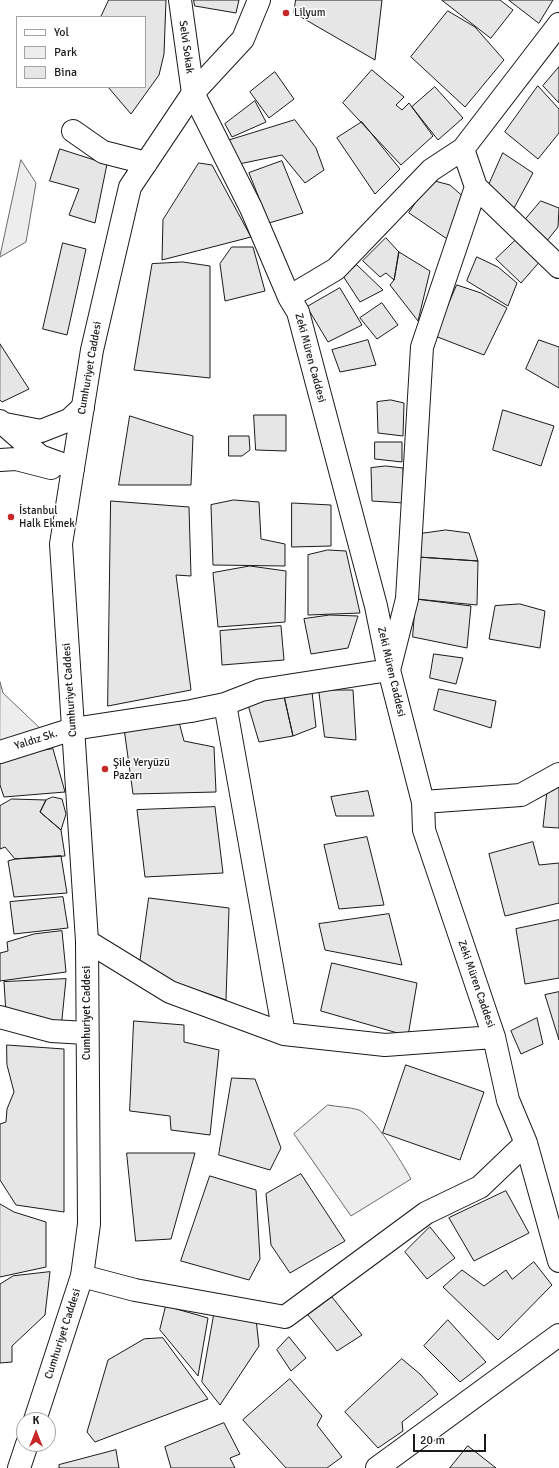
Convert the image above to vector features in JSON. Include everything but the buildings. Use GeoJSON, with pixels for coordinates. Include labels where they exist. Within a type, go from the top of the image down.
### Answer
{"type":"FeatureCollection","features":[{"type":"Feature","properties":{"kind":"street","name":"Selvi Sokak"},"geometry":{"type":"LineString","coordinates":[[180,0],[193,93]]}},
{"type":"Feature","properties":{"kind":"street","name":"Cumhuriyet Caddesi"},"geometry":{"type":"LineString","coordinates":[[38,1412],[82,1276],[89,1224],[87,941],[61,544],[92,350],[130,187],[193,93],[243,39],[260,0]]}},
{"type":"Feature","properties":{"kind":"street"},"geometry":{"type":"LineString","coordinates":[[289,296],[336,269],[431,170],[463,150],[559,24]]}},
{"type":"Feature","properties":{"kind":"street","name":"Zeki Müren Caddesi"},"geometry":{"type":"LineString","coordinates":[[193,93],[251,208],[289,296],[298,312],[376,606],[389,670],[423,802],[424,830],[494,1037],[508,1100],[551,1204],[559,1261]]}},
{"type":"Feature","properties":{"kind":"street"},"geometry":{"type":"LineString","coordinates":[[73,131],[103,152],[146,163]]}},
{"type":"Feature","properties":{"kind":"street"},"geometry":{"type":"LineString","coordinates":[[463,150],[476,187],[559,267]]}},
{"type":"Feature","properties":{"kind":"street"},"geometry":{"type":"LineString","coordinates":[[389,670],[407,599],[422,347],[476,187]]}},
{"type":"Feature","properties":{"kind":"street"},"geometry":{"type":"LineString","coordinates":[[2,422],[41,431],[69,420],[83,407]]}},
{"type":"Feature","properties":{"kind":"street"},"geometry":{"type":"LineString","coordinates":[[2,422],[40,456],[73,468]]}},
{"type":"Feature","properties":{"kind":"street"},"geometry":{"type":"LineString","coordinates":[[0,460],[16,459],[48,468],[73,468]]}},
{"type":"Feature","properties":{"kind":"street","name":"Yaldız Sk."},"geometry":{"type":"LineString","coordinates":[[0,752],[73,729],[225,704],[261,690],[389,670]]}},
{"type":"Feature","properties":{"kind":"street"},"geometry":{"type":"LineString","coordinates":[[225,704],[284,1034]]}},
{"type":"Feature","properties":{"kind":"street"},"geometry":{"type":"LineString","coordinates":[[423,802],[522,795],[559,774]]}},
{"type":"Feature","properties":{"kind":"street"},"geometry":{"type":"LineString","coordinates":[[87,941],[170,992],[284,1034],[385,1046],[494,1037]]}},
{"type":"Feature","properties":{"kind":"street"},"geometry":{"type":"LineString","coordinates":[[0,1017],[51,1031],[87,1033]]}},
{"type":"Feature","properties":{"kind":"street"},"geometry":{"type":"LineString","coordinates":[[82,1276],[135,1290],[285,1316],[426,1213],[480,1187],[526,1143]]}},
{"type":"Feature","properties":{"kind":"street"},"geometry":{"type":"LineString","coordinates":[[377,1468],[559,1335]]}},
{"type":"Feature","properties":{"kind":"street"},"geometry":{"type":"LineString","coordinates":[[19,1468],[24,1452]]}},
{"type":"Feature","properties":{"kind":"green space"},"geometry":{"type":"Polygon","coordinates":[[[21,160],[36,183],[26,242],[0,257],[21,160]]]}},
{"type":"Feature","properties":{"kind":"green space"},"geometry":{"type":"Polygon","coordinates":[[[0,682],[3,693],[43,731],[0,745],[0,682]]]}},
{"type":"Feature","properties":{"kind":"green space"},"geometry":{"type":"Polygon","coordinates":[[[328,1105],[355,1109],[365,1114],[388,1141],[411,1179],[351,1216],[294,1134],[328,1105]]]}},
{"type":"Feature","properties":{"kind":"place","name":"Lilyum"},"geometry":{"type":"Point","coordinates":[286,13]}},
{"type":"Feature","properties":{"kind":"place","name":"İstanbul Halk Ekmek"},"geometry":{"type":"Point","coordinates":[11,517]}},
{"type":"Feature","properties":{"kind":"place","name":"Şile Yeryüzü Pazarı"},"geometry":{"type":"Point","coordinates":[105,769]}}]}
